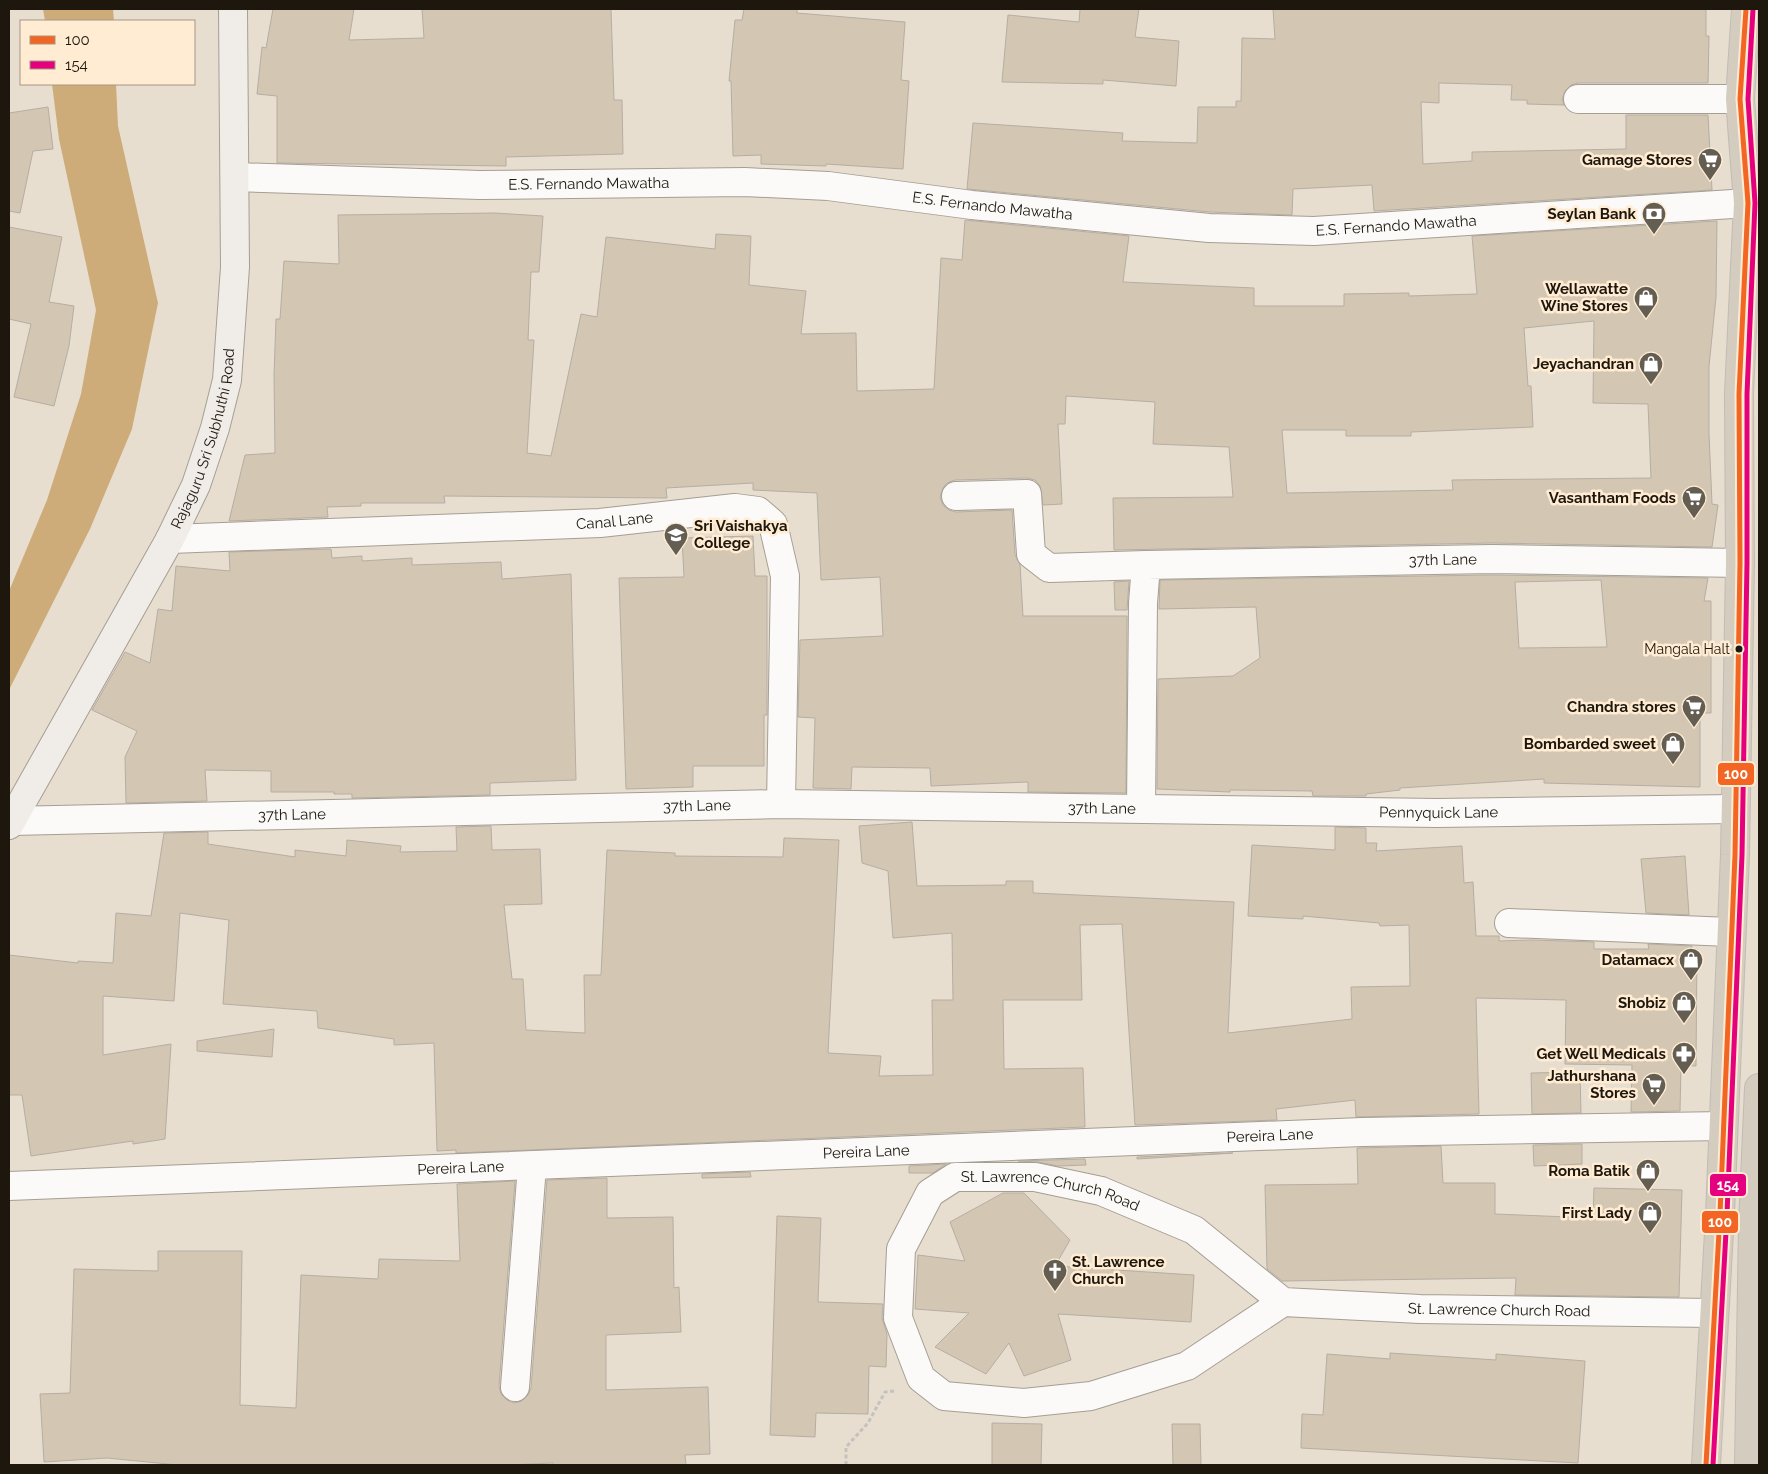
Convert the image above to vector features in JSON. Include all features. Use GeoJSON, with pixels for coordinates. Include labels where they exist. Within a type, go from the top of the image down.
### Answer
{"type":"FeatureCollection","features":[{"type":"Feature","properties":{"kind":"highway"},"geometry":{"type":"LineString","coordinates":[[1746,9],[1740,99],[1748,203],[1739,394],[1740,564],[1736,809],[1707,1455],[1749,1454],[1756,1336],[1759,1088]]}},
{"type":"Feature","properties":{"kind":"street","name":"Rajaguru Sri Subhuthi Road"},"geometry":{"type":"LineString","coordinates":[[10,823],[170,539],[196,485],[215,428],[227,380],[236,267],[232,9]]}},
{"type":"Feature","properties":{"kind":"street"},"geometry":{"type":"LineString","coordinates":[[1578,99],[1740,99]]}},
{"type":"Feature","properties":{"kind":"street","name":"E.S. Fernando Mawatha"},"geometry":{"type":"LineString","coordinates":[[235,177],[480,185],[745,182],[828,186],[981,206],[1209,228],[1314,231],[1748,203]]}},
{"type":"Feature","properties":{"kind":"street","name":"37th Lane"},"geometry":{"type":"LineString","coordinates":[[956,496],[1026,494],[1031,554],[1049,568],[1492,559],[1740,564]]}},
{"type":"Feature","properties":{"kind":"street","name":"Canal Lane"},"geometry":{"type":"LineString","coordinates":[[170,539],[600,523],[735,508],[758,511],[773,524],[785,576],[781,804]]}},
{"type":"Feature","properties":{"kind":"street","name":"37th Lane"},"geometry":{"type":"LineString","coordinates":[[10,823],[781,804],[1141,808],[1143,603],[1146,565]]}},
{"type":"Feature","properties":{"kind":"street","name":"Pennyquick Lane"},"geometry":{"type":"LineString","coordinates":[[1141,808],[1437,813],[1736,809]]}},
{"type":"Feature","properties":{"kind":"street"},"geometry":{"type":"LineString","coordinates":[[1509,922],[1730,932]]}},
{"type":"Feature","properties":{"kind":"street","name":"Pereira Lane"},"geometry":{"type":"LineString","coordinates":[[9,1186],[1362,1132],[1723,1126]]}},
{"type":"Feature","properties":{"kind":"street"},"geometry":{"type":"LineString","coordinates":[[515,1387],[532,1166]]}},
{"type":"Feature","properties":{"kind":"street","name":"St. Lawrence Church Road"},"geometry":{"type":"LineString","coordinates":[[1283,1302],[1187,1366],[1091,1396],[1024,1403],[944,1396],[921,1378],[898,1318],[901,1250],[930,1193],[955,1177],[1035,1177],[1101,1191],[1194,1230],[1283,1302],[1420,1310],[1714,1313]]}},
{"type":"Feature","properties":{"kind":"path"},"geometry":{"type":"LineString","coordinates":[[846,1465],[846,1447],[868,1423],[886,1392],[933,1386]]}},
{"type":"Feature","properties":{"kind":"shaded area"},"geometry":{"type":"Polygon","coordinates":[[[43,9],[113,9],[114,20],[45,20],[43,9]]]}},
{"type":"Feature","properties":{"kind":"shaded area"},"geometry":{"type":"Polygon","coordinates":[[[52,85],[116,85],[118,126],[158,303],[132,429],[90,529],[9,690],[9,591],[47,500],[81,394],[96,310],[59,139],[52,85]]]}},
{"type":"Feature","properties":{"kind":"building"},"geometry":{"type":"Polygon","coordinates":[[[273,9],[354,9],[349,40],[424,38],[422,9],[611,9],[614,100],[622,100],[623,154],[506,157],[506,166],[277,163],[277,96],[257,94],[262,47],[266,48],[273,9]]]}},
{"type":"Feature","properties":{"kind":"building"},"geometry":{"type":"Polygon","coordinates":[[[744,9],[797,9],[797,13],[905,22],[901,80],[909,81],[903,169],[826,164],[826,166],[761,164],[761,155],[733,156],[731,81],[729,81],[735,20],[742,20],[744,9]]]}},
{"type":"Feature","properties":{"kind":"building"},"geometry":{"type":"Polygon","coordinates":[[[1080,9],[1139,9],[1135,37],[1179,41],[1176,86],[1103,80],[1103,84],[1002,82],[1008,15],[1079,22],[1080,9]]]}},
{"type":"Feature","properties":{"kind":"building"},"geometry":{"type":"Polygon","coordinates":[[[1273,9],[1706,9],[1706,36],[1709,36],[1708,83],[1578,83],[1571,85],[1565,91],[1562,99],[1564,105],[1527,104],[1527,100],[1511,100],[1512,85],[1439,83],[1439,103],[1421,102],[1423,164],[1472,161],[1472,152],[1626,149],[1626,115],[1708,115],[1712,190],[1374,211],[1372,185],[1293,189],[1292,215],[1210,212],[967,189],[973,123],[1123,133],[1122,141],[1197,143],[1198,107],[1236,107],[1236,101],[1241,101],[1242,38],[1275,39],[1273,9]]]}},
{"type":"Feature","properties":{"kind":"building"},"geometry":{"type":"Polygon","coordinates":[[[48,107],[53,149],[33,151],[20,213],[9,211],[9,113],[48,107]]]}},
{"type":"Feature","properties":{"kind":"building"},"geometry":{"type":"Polygon","coordinates":[[[495,213],[543,216],[539,272],[531,272],[528,340],[534,340],[527,453],[551,456],[581,314],[597,317],[606,237],[715,249],[716,234],[751,236],[749,285],[806,291],[801,334],[856,333],[857,391],[934,389],[941,258],[962,260],[965,220],[1129,236],[1123,282],[1254,288],[1254,306],[1344,306],[1344,294],[1409,293],[1409,296],[1477,294],[1472,236],[1717,221],[1716,297],[1709,366],[1712,504],[1718,505],[1712,547],[1492,543],[1114,550],[1113,498],[1233,497],[1229,447],[1153,444],[1155,402],[1066,396],[1065,424],[1058,424],[1062,504],[1043,505],[1040,486],[1035,480],[1027,478],[955,480],[947,483],[940,497],[943,505],[949,510],[956,512],[1012,510],[1015,555],[1020,564],[1023,616],[1127,616],[1126,793],[1028,792],[1028,782],[931,786],[930,768],[852,767],[851,789],[813,788],[815,718],[798,717],[800,640],[883,636],[880,577],[821,580],[817,493],[753,490],[753,483],[666,488],[667,498],[444,496],[445,503],[361,503],[361,506],[327,507],[328,517],[229,521],[245,455],[275,453],[274,375],[276,319],[280,319],[284,261],[339,264],[338,215],[495,213]],[[1594,321],[1524,328],[1528,386],[1531,386],[1533,427],[1411,432],[1411,436],[1346,436],[1346,430],[1282,430],[1287,493],[1453,490],[1452,480],[1651,478],[1648,404],[1593,403],[1594,321]]]}},
{"type":"Feature","properties":{"kind":"building"},"geometry":{"type":"Polygon","coordinates":[[[9,227],[62,237],[49,302],[74,306],[69,346],[54,406],[14,397],[31,324],[9,319],[9,227]]]}},
{"type":"Feature","properties":{"kind":"building"},"geometry":{"type":"Polygon","coordinates":[[[753,536],[755,576],[767,576],[767,715],[764,715],[764,766],[693,766],[693,787],[626,789],[619,578],[684,577],[682,538],[753,536]]]}},
{"type":"Feature","properties":{"kind":"building"},"geometry":{"type":"Polygon","coordinates":[[[331,549],[332,558],[362,556],[362,561],[412,558],[412,565],[501,562],[502,579],[571,574],[576,780],[490,783],[490,795],[352,798],[352,794],[334,794],[334,792],[271,792],[271,771],[205,770],[207,801],[126,803],[125,757],[137,731],[92,710],[125,652],[150,663],[158,609],[172,611],[176,566],[230,571],[229,552],[331,549]]]}},
{"type":"Feature","properties":{"kind":"building"},"geometry":{"type":"Polygon","coordinates":[[[1492,575],[1708,578],[1704,601],[1711,601],[1711,713],[1700,713],[1700,787],[1544,783],[1544,779],[1400,788],[1400,790],[1366,794],[1366,796],[1313,796],[1312,791],[1230,790],[1230,792],[1157,789],[1158,679],[1233,676],[1260,658],[1256,607],[1159,609],[1160,580],[1492,575]],[[1601,580],[1515,582],[1519,648],[1607,647],[1601,580]]]}},
{"type":"Feature","properties":{"kind":"building"},"geometry":{"type":"Polygon","coordinates":[[[1129,581],[1127,610],[1115,610],[1114,582],[1129,581]]]}},
{"type":"Feature","properties":{"kind":"building"},"geometry":{"type":"Polygon","coordinates":[[[912,822],[917,886],[1006,885],[1006,881],[1033,881],[1033,893],[1234,902],[1228,1033],[1352,1019],[1351,987],[1410,986],[1409,925],[1380,926],[1379,923],[1303,916],[1303,919],[1248,916],[1252,845],[1335,850],[1335,827],[1366,828],[1366,843],[1377,843],[1376,851],[1462,846],[1464,883],[1473,882],[1476,936],[1499,936],[1499,941],[1594,942],[1594,949],[1649,949],[1648,944],[1692,946],[1692,949],[1697,949],[1696,1066],[1681,1065],[1680,1111],[1631,1112],[1632,1065],[1565,1064],[1566,1000],[1476,998],[1479,1114],[1356,1117],[1355,1100],[1276,1109],[1277,1120],[1135,1125],[1122,924],[1080,925],[1082,1000],[1003,1000],[1004,1069],[1083,1068],[1085,1127],[456,1153],[456,1150],[437,1151],[434,1043],[394,1045],[394,1039],[318,1028],[317,1011],[223,1004],[229,920],[180,913],[174,1001],[103,996],[103,1055],[171,1044],[165,1139],[133,1144],[133,1141],[31,1156],[22,1095],[9,1095],[9,955],[78,963],[78,961],[113,963],[116,913],[151,916],[164,833],[208,832],[208,844],[295,857],[295,850],[346,856],[347,840],[401,846],[400,852],[457,851],[456,827],[491,826],[492,850],[540,849],[542,904],[504,905],[512,979],[523,979],[526,1030],[585,1033],[584,975],[601,975],[607,850],[675,853],[675,856],[783,857],[784,838],[839,840],[828,1053],[881,1056],[879,1076],[933,1075],[932,1000],[953,1000],[952,933],[893,938],[888,871],[862,863],[859,826],[912,822]]]}},
{"type":"Feature","properties":{"kind":"building"},"geometry":{"type":"Polygon","coordinates":[[[1685,856],[1689,915],[1646,913],[1641,859],[1685,856]]]}},
{"type":"Feature","properties":{"kind":"building"},"geometry":{"type":"Polygon","coordinates":[[[274,1029],[272,1057],[197,1051],[197,1041],[274,1029]]]}},
{"type":"Feature","properties":{"kind":"building"},"geometry":{"type":"Polygon","coordinates":[[[1580,1072],[1581,1113],[1532,1114],[1531,1073],[1580,1072]]]}},
{"type":"Feature","properties":{"kind":"building"},"geometry":{"type":"Polygon","coordinates":[[[1582,1144],[1582,1164],[1534,1166],[1533,1145],[1582,1144]]]}},
{"type":"Feature","properties":{"kind":"building"},"geometry":{"type":"Polygon","coordinates":[[[1441,1146],[1443,1183],[1495,1183],[1495,1214],[1593,1218],[1594,1188],[1682,1190],[1679,1297],[1515,1295],[1516,1278],[1282,1281],[1267,1269],[1265,1185],[1358,1184],[1357,1148],[1441,1146]]]}},
{"type":"Feature","properties":{"kind":"building"},"geometry":{"type":"Polygon","coordinates":[[[1233,1153],[1137,1159],[1137,1157],[1233,1153]]]}},
{"type":"Feature","properties":{"kind":"building"},"geometry":{"type":"Polygon","coordinates":[[[1085,1159],[1086,1165],[1058,1166],[1018,1161],[1085,1159]]]}},
{"type":"Feature","properties":{"kind":"building"},"geometry":{"type":"Polygon","coordinates":[[[946,1164],[933,1173],[909,1173],[909,1166],[946,1164]]]}},
{"type":"Feature","properties":{"kind":"building"},"geometry":{"type":"Polygon","coordinates":[[[750,1172],[751,1177],[702,1178],[702,1174],[750,1172]]]}},
{"type":"Feature","properties":{"kind":"building"},"geometry":{"type":"Polygon","coordinates":[[[607,1178],[607,1218],[673,1217],[674,1288],[679,1287],[681,1332],[606,1335],[606,1390],[708,1387],[710,1454],[685,1455],[686,1465],[553,1465],[553,1463],[507,1465],[178,1465],[107,1458],[44,1462],[40,1394],[70,1393],[74,1269],[158,1271],[158,1251],[242,1251],[240,1405],[296,1408],[301,1275],[378,1279],[379,1259],[460,1261],[457,1184],[515,1181],[499,1386],[501,1394],[507,1400],[514,1403],[522,1401],[528,1395],[531,1388],[547,1180],[607,1178]]]}},
{"type":"Feature","properties":{"kind":"building","name":"St. Lawrence Church"},"geometry":{"type":"Polygon","coordinates":[[[1003,1193],[1024,1193],[1070,1240],[1055,1266],[1194,1275],[1191,1322],[1058,1314],[1071,1360],[1024,1376],[1009,1343],[986,1374],[935,1347],[969,1313],[915,1309],[918,1255],[965,1261],[950,1222],[1003,1193]]]}},
{"type":"Feature","properties":{"kind":"building"},"geometry":{"type":"Polygon","coordinates":[[[777,1216],[821,1218],[818,1302],[883,1304],[882,1318],[887,1334],[886,1367],[869,1366],[868,1414],[816,1413],[815,1437],[770,1435],[777,1216]]]}},
{"type":"Feature","properties":{"kind":"building"},"geometry":{"type":"Polygon","coordinates":[[[1390,1353],[1496,1360],[1496,1354],[1585,1361],[1578,1463],[1301,1448],[1302,1414],[1323,1415],[1327,1354],[1390,1359],[1390,1353]]]}},
{"type":"Feature","properties":{"kind":"building"},"geometry":{"type":"Polygon","coordinates":[[[992,1423],[1042,1424],[1041,1465],[992,1465],[992,1423]]]}},
{"type":"Feature","properties":{"kind":"building"},"geometry":{"type":"Polygon","coordinates":[[[1172,1424],[1200,1424],[1201,1465],[1173,1465],[1172,1424]]]}},
{"type":"Feature","properties":{"kind":"transit line","name":"100"},"geometry":{"type":"LineString","coordinates":[[1706,1465],[1720,1214],[1735,855],[1740,563],[1739,394],[1748,203],[1740,99],[1746,9]]}},
{"type":"Feature","properties":{"kind":"transit line","name":"154"},"geometry":{"type":"LineString","coordinates":[[1713,1465],[1727,1214],[1742,855],[1747,563],[1747,394],[1755,203],[1748,99],[1753,9]]}},
{"type":"Feature","properties":{"kind":"place","name":"Gamage Stores"},"geometry":{"type":"Point","coordinates":[1710,181]}},
{"type":"Feature","properties":{"kind":"place","name":"Seylan Bank"},"geometry":{"type":"Point","coordinates":[1654,235]}},
{"type":"Feature","properties":{"kind":"place","name":"Wellawatte Wine Stores"},"geometry":{"type":"Point","coordinates":[1646,319]}},
{"type":"Feature","properties":{"kind":"place","name":"Jeyachandran"},"geometry":{"type":"Point","coordinates":[1651,385]}},
{"type":"Feature","properties":{"kind":"place","name":"Vasantham Foods"},"geometry":{"type":"Point","coordinates":[1694,519]}},
{"type":"Feature","properties":{"kind":"place","name":"Sri Vaishakya College"},"geometry":{"type":"Point","coordinates":[676,556]}},
{"type":"Feature","properties":{"kind":"place","name":"Mangala Halt"},"geometry":{"type":"Point","coordinates":[1739,649]}},
{"type":"Feature","properties":{"kind":"place","name":"Chandra stores"},"geometry":{"type":"Point","coordinates":[1694,728]}},
{"type":"Feature","properties":{"kind":"place","name":"Bombarded sweet"},"geometry":{"type":"Point","coordinates":[1673,765]}},
{"type":"Feature","properties":{"kind":"place","name":"Datamacx"},"geometry":{"type":"Point","coordinates":[1691,981]}},
{"type":"Feature","properties":{"kind":"place","name":"Shobiz"},"geometry":{"type":"Point","coordinates":[1684,1024]}},
{"type":"Feature","properties":{"kind":"place","name":"Get Well Medicals"},"geometry":{"type":"Point","coordinates":[1684,1075]}},
{"type":"Feature","properties":{"kind":"place","name":"Jathurshana Stores"},"geometry":{"type":"Point","coordinates":[1654,1106]}},
{"type":"Feature","properties":{"kind":"place","name":"Roma Batik"},"geometry":{"type":"Point","coordinates":[1648,1192]}},
{"type":"Feature","properties":{"kind":"place","name":"First Lady"},"geometry":{"type":"Point","coordinates":[1650,1234]}},
{"type":"Feature","properties":{"kind":"place","name":"St. Lawrence Church"},"geometry":{"type":"Point","coordinates":[1055,1292]}}]}
